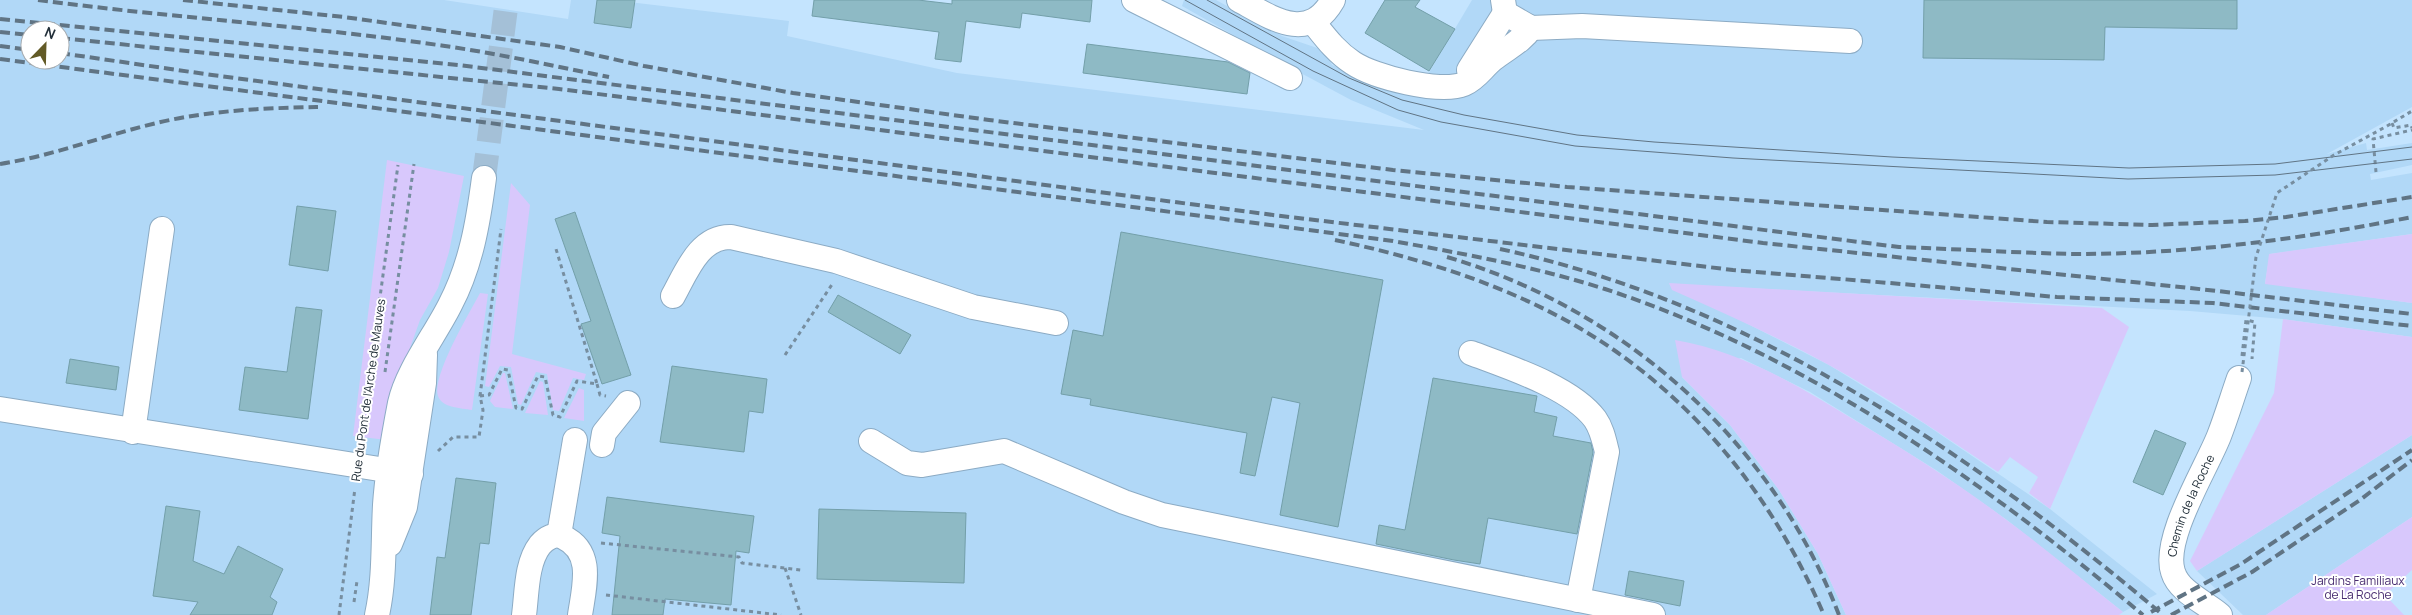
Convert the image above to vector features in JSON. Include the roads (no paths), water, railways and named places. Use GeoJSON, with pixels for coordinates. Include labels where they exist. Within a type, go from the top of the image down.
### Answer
{"type":"FeatureCollection","features":[{"type":"Feature","properties":{"kind":"street"},"geometry":{"type":"LineString","coordinates":[[1134,0],[1290,78]]}},
{"type":"Feature","properties":{"kind":"street"},"geometry":{"type":"LineString","coordinates":[[1239,0],[1272,18],[1290,24],[1301,25],[1313,22],[1322,15],[1333,0]]}},
{"type":"Feature","properties":{"kind":"street"},"geometry":{"type":"LineString","coordinates":[[1441,88],[1456,83],[1466,74],[1504,6],[1531,28],[1582,26],[1850,41]]}},
{"type":"Feature","properties":{"kind":"street"},"geometry":{"type":"LineString","coordinates":[[1313,22],[1334,48],[1357,65],[1404,82],[1441,88],[1458,86],[1471,80],[1493,59],[1524,38],[1531,28]]}},
{"type":"Feature","properties":{"kind":"street"},"geometry":{"type":"LineString","coordinates":[[377,615],[385,558],[405,507],[400,472],[400,402],[408,381],[450,305],[468,263],[478,224],[484,178]]}},
{"type":"Feature","properties":{"kind":"street"},"geometry":{"type":"LineString","coordinates":[[133,432],[162,229]]}},
{"type":"Feature","properties":{"kind":"street"},"geometry":{"type":"LineString","coordinates":[[673,296],[694,257],[713,240],[722,237],[786,248],[846,264],[973,307],[1056,323]]}},
{"type":"Feature","properties":{"kind":"street"},"geometry":{"type":"LineString","coordinates":[[1471,353],[1525,373],[1554,389],[1578,404],[1594,418],[1602,431],[1606,452],[1578,600]]}},
{"type":"Feature","properties":{"kind":"street","name":"Chemin de la Roche"},"geometry":{"type":"LineString","coordinates":[[2220,615],[2178,583],[2172,572],[2171,556],[2174,539],[2182,517],[2247,372]]}},
{"type":"Feature","properties":{"kind":"street"},"geometry":{"type":"LineString","coordinates":[[602,444],[604,433],[628,403]]}},
{"type":"Feature","properties":{"kind":"street"},"geometry":{"type":"LineString","coordinates":[[0,410],[400,472]]}},
{"type":"Feature","properties":{"kind":"street"},"geometry":{"type":"LineString","coordinates":[[568,541],[575,440]]}},
{"type":"Feature","properties":{"kind":"street"},"geometry":{"type":"LineString","coordinates":[[871,441],[907,462],[922,466],[1004,451],[1124,502],[1162,515],[1653,615]]}},
{"type":"Feature","properties":{"kind":"street"},"geometry":{"type":"LineString","coordinates":[[524,615],[532,562],[540,546],[547,538],[568,541],[582,552],[586,568],[582,604]]}},
{"type":"Feature","properties":{"kind":"tunnel"},"geometry":{"type":"LineString","coordinates":[[484,178],[507,0]]}},
{"type":"Feature","properties":{"kind":"tram line"},"geometry":{"type":"LineString","coordinates":[[1185,0],[1313,71],[1398,110],[1441,122],[1575,146],[1733,158],[2128,179],[2275,175],[2412,159]]}},
{"type":"Feature","properties":{"kind":"tram line"},"geometry":{"type":"LineString","coordinates":[[1207,0],[1349,78],[1402,100],[1464,115],[1577,135],[1654,142],[1892,157],[2129,168],[2275,164],[2412,147]]}},
{"type":"Feature","properties":{"kind":"railway"},"geometry":{"type":"LineString","coordinates":[[38,0],[394,39],[527,60],[609,77]]}},
{"type":"Feature","properties":{"kind":"railway"},"geometry":{"type":"LineString","coordinates":[[183,0],[344,17],[560,47],[644,66],[793,93],[989,120],[1393,170],[1567,187],[2047,222],[2152,225],[2245,221],[2286,217],[2412,197]]}},
{"type":"Feature","properties":{"kind":"railway"},"geometry":{"type":"LineString","coordinates":[[0,19],[458,65],[1899,247],[2077,254],[2161,251],[2245,244],[2329,232],[2412,217]]}},
{"type":"Feature","properties":{"kind":"railway"},"geometry":{"type":"LineString","coordinates":[[0,32],[20,34]]}},
{"type":"Feature","properties":{"kind":"railway"},"geometry":{"type":"LineString","coordinates":[[70,39],[559,89],[1763,243],[2218,291],[2412,314]]}},
{"type":"Feature","properties":{"kind":"railway"},"geometry":{"type":"LineString","coordinates":[[0,46],[20,49]]}},
{"type":"Feature","properties":{"kind":"railway"},"geometry":{"type":"LineString","coordinates":[[70,54],[212,75],[1273,215],[1733,270],[2057,297],[2213,303],[2412,326]]}},
{"type":"Feature","properties":{"kind":"railway"},"geometry":{"type":"LineString","coordinates":[[0,59],[1393,241],[1474,256],[1553,274],[1605,289],[1679,316],[1751,349],[1821,386],[1889,427],[1956,471],[2083,565],[2143,615]]}},
{"type":"Feature","properties":{"kind":"railway"},"geometry":{"type":"LineString","coordinates":[[0,164],[43,155],[170,120],[243,110],[318,107]]}},
{"type":"Feature","properties":{"kind":"railway"},"geometry":{"type":"LineString","coordinates":[[1335,240],[1395,254],[1484,283],[1542,308],[1612,348],[1651,378],[1688,411],[1721,447],[1751,486],[1778,527],[1803,570],[1824,615]]}},
{"type":"Feature","properties":{"kind":"railway"},"geometry":{"type":"LineString","coordinates":[[1500,249],[1592,274],[1682,306],[1769,346],[1853,391],[1934,442],[2013,497],[2163,615]]}},
{"type":"Feature","properties":{"kind":"railway"},"geometry":{"type":"LineString","coordinates":[[1447,257],[1512,280],[1574,311],[1631,348],[1685,391],[1733,439],[1775,493],[1810,552],[1839,615]]}},
{"type":"Feature","properties":{"kind":"railway"},"geometry":{"type":"LineString","coordinates":[[2151,612],[2241,564],[2412,450]]}},
{"type":"Feature","properties":{"kind":"railway"},"geometry":{"type":"LineString","coordinates":[[2171,615],[2252,572],[2360,500],[2412,460]]}},
{"type":"Feature","properties":{"kind":"park label","name":"Jardins Familiaux de La Roche"},"geometry":{"type":"Point","coordinates":[2358,587]}}]}
